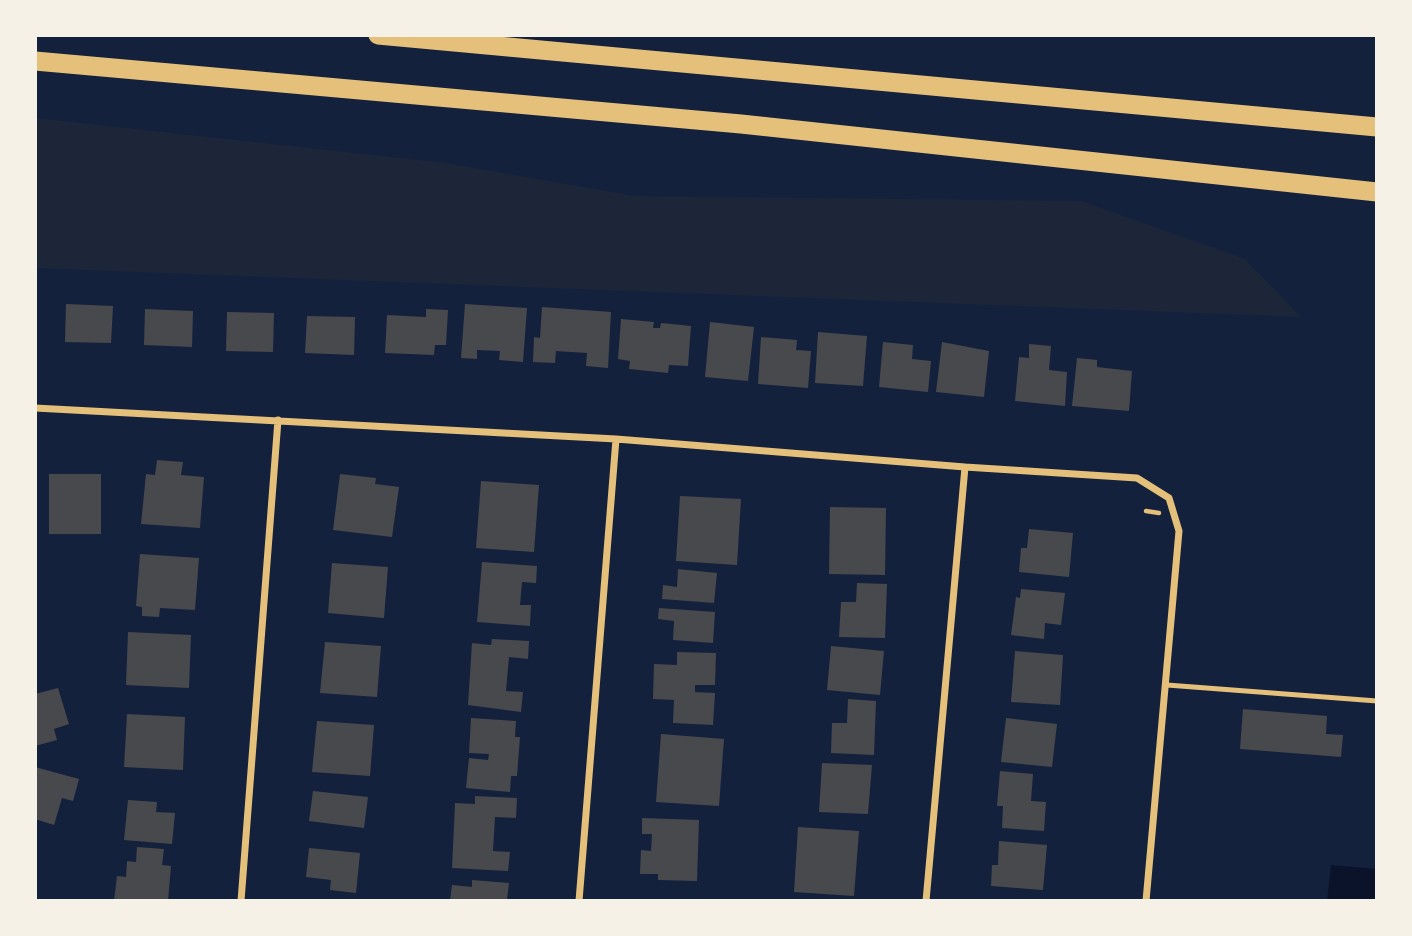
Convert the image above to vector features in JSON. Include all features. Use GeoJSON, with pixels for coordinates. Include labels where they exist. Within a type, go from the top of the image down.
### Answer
{"type":"FeatureCollection","features":[{"type":"Feature","properties":{"kind":"highway"},"geometry":{"type":"LineString","coordinates":[[378,35],[1377,127]]}},
{"type":"Feature","properties":{"kind":"highway"},"geometry":{"type":"LineString","coordinates":[[35,61],[741,124],[1377,192]]}},
{"type":"Feature","properties":{"kind":"street"},"geometry":{"type":"LineString","coordinates":[[35,408],[616,439],[1137,478],[1169,498],[1179,531],[1146,901]]}},
{"type":"Feature","properties":{"kind":"street"},"geometry":{"type":"LineString","coordinates":[[241,901],[278,420]]}},
{"type":"Feature","properties":{"kind":"street"},"geometry":{"type":"LineString","coordinates":[[579,901],[616,439]]}},
{"type":"Feature","properties":{"kind":"street"},"geometry":{"type":"LineString","coordinates":[[926,901],[965,467]]}},
{"type":"Feature","properties":{"kind":"lane"},"geometry":{"type":"LineString","coordinates":[[1167,685],[1377,701]]}},
{"type":"Feature","properties":{"kind":"shaded area"},"geometry":{"type":"Polygon","coordinates":[[[35,118],[446,163],[635,196],[1081,201],[1245,259],[1301,317],[35,268],[35,118]]]}},
{"type":"Feature","properties":{"kind":"shaded area"},"geometry":{"type":"Polygon","coordinates":[[[1331,865],[1377,869],[1377,901],[1327,901],[1331,865]]]}},
{"type":"Feature","properties":{"kind":"building"},"geometry":{"type":"Polygon","coordinates":[[[66,304],[113,306],[111,343],[65,342],[66,304]]]}},
{"type":"Feature","properties":{"kind":"building"},"geometry":{"type":"Polygon","coordinates":[[[465,304],[527,308],[523,362],[499,360],[500,351],[477,350],[477,359],[461,358],[465,304]]]}},
{"type":"Feature","properties":{"kind":"building"},"geometry":{"type":"Polygon","coordinates":[[[542,307],[611,312],[608,368],[586,366],[587,353],[556,351],[555,363],[533,362],[534,337],[540,338],[542,307]]]}},
{"type":"Feature","properties":{"kind":"building"},"geometry":{"type":"Polygon","coordinates":[[[145,309],[193,311],[192,347],[144,345],[145,309]]]}},
{"type":"Feature","properties":{"kind":"building"},"geometry":{"type":"Polygon","coordinates":[[[426,309],[448,310],[446,345],[435,345],[434,355],[385,353],[387,315],[426,317],[426,309]]]}},
{"type":"Feature","properties":{"kind":"building"},"geometry":{"type":"Polygon","coordinates":[[[227,312],[274,313],[273,352],[226,351],[227,312]]]}},
{"type":"Feature","properties":{"kind":"building"},"geometry":{"type":"Polygon","coordinates":[[[307,316],[355,317],[354,355],[305,353],[307,316]]]}},
{"type":"Feature","properties":{"kind":"building"},"geometry":{"type":"Polygon","coordinates":[[[621,319],[654,322],[653,328],[660,328],[661,323],[691,326],[688,366],[669,365],[668,373],[629,369],[630,361],[618,359],[621,319]]]}},
{"type":"Feature","properties":{"kind":"building"},"geometry":{"type":"Polygon","coordinates":[[[710,322],[754,327],[748,381],[705,377],[710,322]]]}},
{"type":"Feature","properties":{"kind":"building"},"geometry":{"type":"Polygon","coordinates":[[[818,332],[867,336],[863,386],[815,383],[818,332]]]}},
{"type":"Feature","properties":{"kind":"building"},"geometry":{"type":"Polygon","coordinates":[[[761,337],[797,340],[796,350],[811,351],[808,388],[758,384],[761,337]]]}},
{"type":"Feature","properties":{"kind":"building"},"geometry":{"type":"Polygon","coordinates":[[[883,342],[913,345],[912,359],[931,361],[928,392],[879,387],[883,342]]]}},
{"type":"Feature","properties":{"kind":"building"},"geometry":{"type":"Polygon","coordinates":[[[942,342],[989,351],[984,397],[936,392],[942,342]]]}},
{"type":"Feature","properties":{"kind":"building"},"geometry":{"type":"Polygon","coordinates":[[[1029,344],[1051,346],[1049,370],[1067,372],[1065,406],[1015,401],[1019,357],[1029,358],[1029,344]]]}},
{"type":"Feature","properties":{"kind":"building"},"geometry":{"type":"Polygon","coordinates":[[[1077,358],[1097,360],[1097,367],[1132,371],[1129,411],[1072,406],[1077,358]]]}},
{"type":"Feature","properties":{"kind":"building"},"geometry":{"type":"Polygon","coordinates":[[[157,460],[183,462],[181,475],[204,477],[200,528],[141,524],[146,474],[155,475],[157,460]]]}},
{"type":"Feature","properties":{"kind":"building"},"geometry":{"type":"Polygon","coordinates":[[[49,474],[101,474],[101,534],[49,534],[49,474]]]}},
{"type":"Feature","properties":{"kind":"building"},"geometry":{"type":"Polygon","coordinates":[[[340,474],[376,478],[375,484],[399,487],[392,537],[333,530],[340,474]]]}},
{"type":"Feature","properties":{"kind":"building"},"geometry":{"type":"Polygon","coordinates":[[[481,481],[539,485],[534,552],[476,548],[481,481]]]}},
{"type":"Feature","properties":{"kind":"building"},"geometry":{"type":"Polygon","coordinates":[[[680,496],[741,499],[737,565],[676,561],[680,496]]]}},
{"type":"Feature","properties":{"kind":"building"},"geometry":{"type":"Polygon","coordinates":[[[830,507],[886,508],[885,575],[829,574],[830,507]]]}},
{"type":"Feature","properties":{"kind":"building"},"geometry":{"type":"Polygon","coordinates":[[[1029,529],[1073,533],[1069,577],[1019,572],[1021,548],[1027,548],[1029,529]]]}},
{"type":"Feature","properties":{"kind":"building"},"geometry":{"type":"Polygon","coordinates":[[[140,554],[199,558],[195,610],[160,608],[159,617],[142,616],[142,607],[136,606],[140,554]]]}},
{"type":"Feature","properties":{"kind":"building"},"geometry":{"type":"Polygon","coordinates":[[[482,562],[537,566],[536,583],[522,582],[520,605],[531,605],[530,626],[477,622],[482,562]]]}},
{"type":"Feature","properties":{"kind":"building"},"geometry":{"type":"Polygon","coordinates":[[[332,563],[388,567],[384,618],[328,613],[332,563]]]}},
{"type":"Feature","properties":{"kind":"building"},"geometry":{"type":"Polygon","coordinates":[[[678,569],[717,573],[714,603],[662,599],[663,585],[677,587],[678,569]]]}},
{"type":"Feature","properties":{"kind":"building"},"geometry":{"type":"Polygon","coordinates":[[[857,583],[887,584],[885,638],[839,637],[841,602],[856,602],[857,583]]]}},
{"type":"Feature","properties":{"kind":"building"},"geometry":{"type":"Polygon","coordinates":[[[1021,589],[1065,593],[1061,625],[1045,623],[1044,639],[1011,635],[1016,597],[1020,598],[1021,589]]]}},
{"type":"Feature","properties":{"kind":"building"},"geometry":{"type":"Polygon","coordinates":[[[659,608],[715,612],[713,643],[673,640],[674,621],[658,619],[659,608]]]}},
{"type":"Feature","properties":{"kind":"building"},"geometry":{"type":"Polygon","coordinates":[[[128,632],[191,635],[189,688],[126,685],[128,632]]]}},
{"type":"Feature","properties":{"kind":"building"},"geometry":{"type":"Polygon","coordinates":[[[492,639],[529,641],[528,659],[509,657],[506,691],[523,692],[521,712],[468,705],[472,643],[491,645],[492,639]]]}},
{"type":"Feature","properties":{"kind":"building"},"geometry":{"type":"Polygon","coordinates":[[[325,642],[381,646],[377,697],[320,693],[325,642]]]}},
{"type":"Feature","properties":{"kind":"building"},"geometry":{"type":"Polygon","coordinates":[[[831,646],[884,651],[880,695],[827,690],[831,646]]]}},
{"type":"Feature","properties":{"kind":"building"},"geometry":{"type":"Polygon","coordinates":[[[1015,651],[1063,655],[1060,705],[1011,702],[1015,651]]]}},
{"type":"Feature","properties":{"kind":"building"},"geometry":{"type":"Polygon","coordinates":[[[677,652],[716,653],[715,685],[695,685],[695,692],[715,693],[713,725],[673,723],[674,700],[653,699],[654,664],[677,665],[677,652]]]}},
{"type":"Feature","properties":{"kind":"building"},"geometry":{"type":"Polygon","coordinates":[[[58,688],[69,724],[54,729],[57,740],[35,746],[35,694],[58,688]]]}},
{"type":"Feature","properties":{"kind":"building"},"geometry":{"type":"Polygon","coordinates":[[[848,699],[876,701],[874,755],[831,753],[832,723],[847,723],[848,699]]]}},
{"type":"Feature","properties":{"kind":"building"},"geometry":{"type":"Polygon","coordinates":[[[1243,709],[1327,716],[1326,734],[1343,735],[1341,757],[1240,749],[1243,709]]]}},
{"type":"Feature","properties":{"kind":"building"},"geometry":{"type":"Polygon","coordinates":[[[127,714],[185,717],[183,770],[124,767],[127,714]]]}},
{"type":"Feature","properties":{"kind":"building"},"geometry":{"type":"Polygon","coordinates":[[[471,718],[516,721],[515,737],[520,737],[517,776],[511,776],[510,792],[466,788],[469,758],[488,760],[489,754],[469,753],[471,718]]]}},
{"type":"Feature","properties":{"kind":"building"},"geometry":{"type":"Polygon","coordinates":[[[1006,718],[1057,724],[1052,767],[1001,762],[1006,718]]]}},
{"type":"Feature","properties":{"kind":"building"},"geometry":{"type":"Polygon","coordinates":[[[317,721],[374,725],[370,776],[312,772],[317,721]]]}},
{"type":"Feature","properties":{"kind":"building"},"geometry":{"type":"Polygon","coordinates":[[[661,734],[724,739],[719,806],[656,802],[661,734]]]}},
{"type":"Feature","properties":{"kind":"building"},"geometry":{"type":"Polygon","coordinates":[[[822,763],[872,765],[868,814],[819,812],[822,763]]]}},
{"type":"Feature","properties":{"kind":"building"},"geometry":{"type":"Polygon","coordinates":[[[35,767],[79,779],[73,801],[62,798],[54,825],[35,819],[35,767]]]}},
{"type":"Feature","properties":{"kind":"building"},"geometry":{"type":"Polygon","coordinates":[[[1000,771],[1033,774],[1031,801],[1046,802],[1044,831],[1002,828],[1003,806],[997,806],[1000,771]]]}},
{"type":"Feature","properties":{"kind":"building"},"geometry":{"type":"Polygon","coordinates":[[[313,791],[368,797],[364,828],[309,821],[313,791]]]}},
{"type":"Feature","properties":{"kind":"building"},"geometry":{"type":"Polygon","coordinates":[[[475,796],[517,798],[516,818],[495,817],[493,851],[510,852],[508,871],[452,868],[455,803],[475,804],[475,796]]]}},
{"type":"Feature","properties":{"kind":"building"},"geometry":{"type":"Polygon","coordinates":[[[128,800],[157,802],[156,812],[175,813],[172,844],[124,840],[128,800]]]}},
{"type":"Feature","properties":{"kind":"building"},"geometry":{"type":"Polygon","coordinates":[[[642,818],[699,820],[697,881],[658,880],[658,874],[640,874],[641,850],[651,851],[652,834],[642,834],[642,818]]]}},
{"type":"Feature","properties":{"kind":"building"},"geometry":{"type":"Polygon","coordinates":[[[798,827],[859,831],[854,896],[794,892],[798,827]]]}},
{"type":"Feature","properties":{"kind":"building"},"geometry":{"type":"Polygon","coordinates":[[[999,841],[1047,845],[1043,890],[991,886],[992,865],[998,865],[999,841]]]}},
{"type":"Feature","properties":{"kind":"building"},"geometry":{"type":"Polygon","coordinates":[[[137,847],[164,849],[162,865],[171,866],[168,901],[114,901],[117,876],[126,877],[127,861],[136,862],[137,847]]]}},
{"type":"Feature","properties":{"kind":"building"},"geometry":{"type":"Polygon","coordinates":[[[309,848],[360,853],[356,893],[330,890],[331,880],[306,877],[309,848]]]}},
{"type":"Feature","properties":{"kind":"building"},"geometry":{"type":"Polygon","coordinates":[[[472,880],[509,883],[507,900],[450,901],[452,885],[472,887],[472,880]]]}}]}
